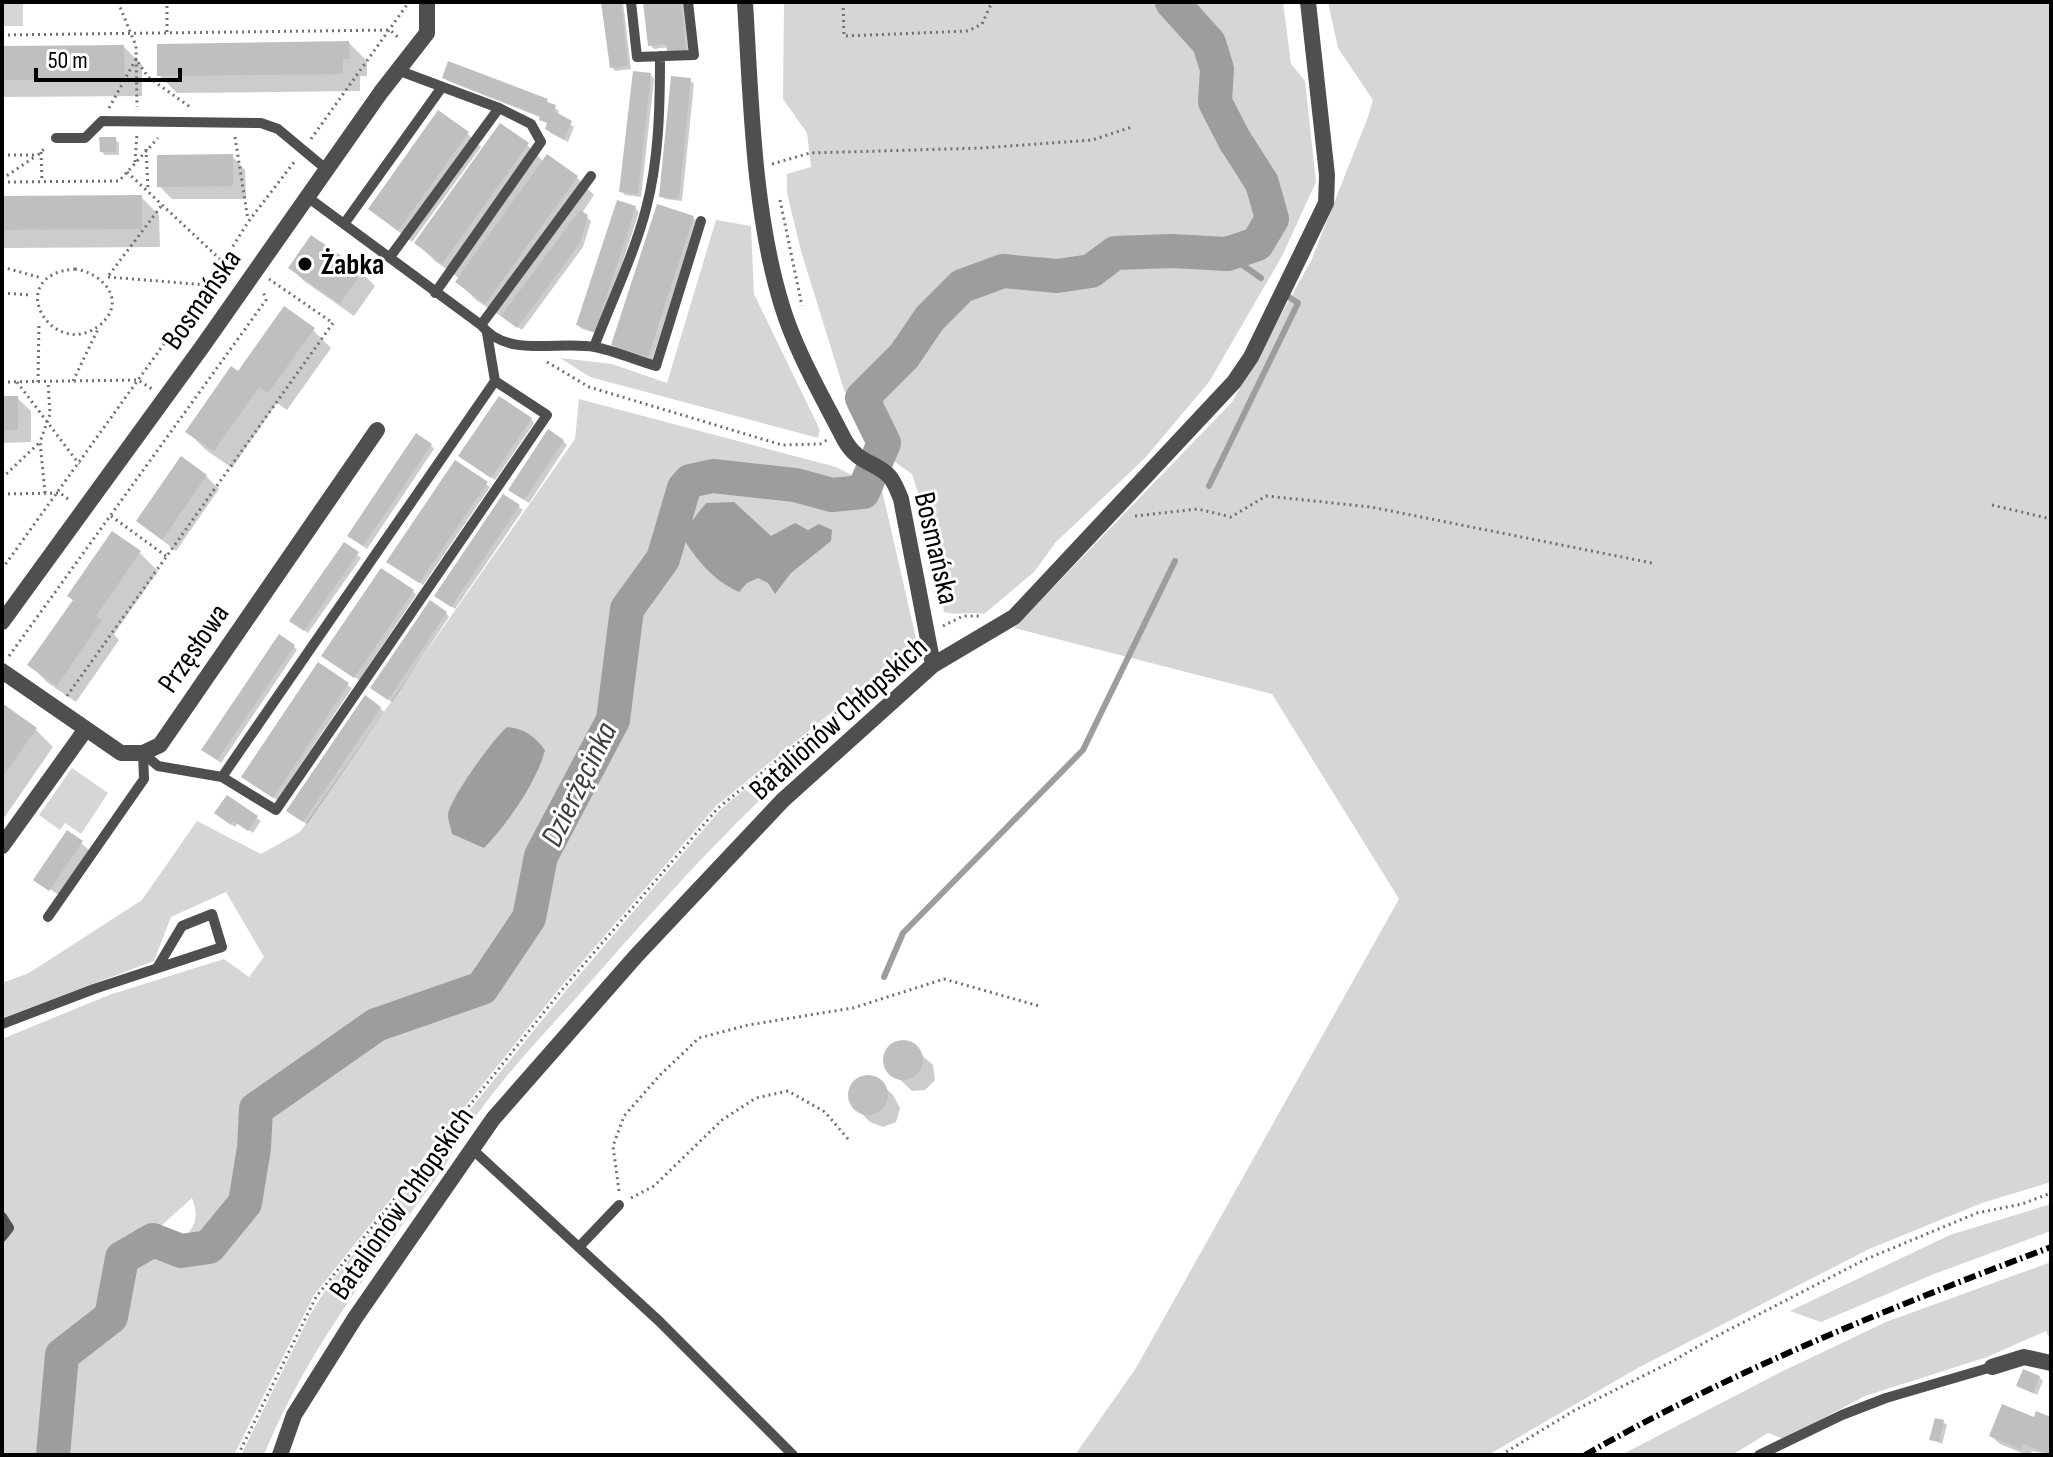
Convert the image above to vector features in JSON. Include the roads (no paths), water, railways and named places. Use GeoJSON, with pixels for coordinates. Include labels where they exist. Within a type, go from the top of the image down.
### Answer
{"type":"FeatureCollection","features":[{"type":"Feature","properties":{"kind":"street","name":"Bosmańska"},"geometry":{"type":"LineString","coordinates":[[2,622],[381,92],[427,33],[427,2]]}},
{"type":"Feature","properties":{"kind":"street","name":"Bosmańska"},"geometry":{"type":"LineString","coordinates":[[745,2],[758,168],[769,252],[782,308],[841,433],[859,459],[890,476],[901,499],[933,665]]}},
{"type":"Feature","properties":{"kind":"street","name":"Batalionów Chłopskich"},"geometry":{"type":"LineString","coordinates":[[280,1455],[294,1415],[355,1318],[493,1119],[537,1067],[636,956],[783,800],[933,665],[1014,617],[1243,371],[1326,203],[1327,175],[1308,2]]}},
{"type":"Feature","properties":{"kind":"street","name":"Przęsłowa"},"geometry":{"type":"LineString","coordinates":[[143,753],[160,745],[377,430]]}},
{"type":"Feature","properties":{"kind":"street"},"geometry":{"type":"LineString","coordinates":[[2,668],[121,753],[143,753]]}},
{"type":"Feature","properties":{"kind":"street"},"geometry":{"type":"LineString","coordinates":[[2,846],[86,729]]}},
{"type":"Feature","properties":{"kind":"street"},"geometry":{"type":"LineString","coordinates":[[1992,1367],[2024,1357],[2051,1363]]}},
{"type":"Feature","properties":{"kind":"lane"},"geometry":{"type":"LineString","coordinates":[[631,2],[637,57],[694,55],[688,2]]}},
{"type":"Feature","properties":{"kind":"lane"},"geometry":{"type":"LineString","coordinates":[[594,347],[646,210],[660,106],[660,56]]}},
{"type":"Feature","properties":{"kind":"lane"},"geometry":{"type":"LineString","coordinates":[[400,71],[499,108],[531,124],[541,142],[435,293]]}},
{"type":"Feature","properties":{"kind":"lane"},"geometry":{"type":"LineString","coordinates":[[344,224],[442,87]]}},
{"type":"Feature","properties":{"kind":"lane"},"geometry":{"type":"LineString","coordinates":[[390,257],[499,108]]}},
{"type":"Feature","properties":{"kind":"lane"},"geometry":{"type":"LineString","coordinates":[[56,138],[85,138],[102,121],[261,123],[278,129],[326,169]]}},
{"type":"Feature","properties":{"kind":"lane"},"geometry":{"type":"LineString","coordinates":[[143,753],[158,766],[222,777],[276,810],[547,415],[495,381],[484,329],[591,176]]}},
{"type":"Feature","properties":{"kind":"lane"},"geometry":{"type":"LineString","coordinates":[[306,196],[484,329],[508,342],[531,347],[594,347],[656,366],[701,221]]}},
{"type":"Feature","properties":{"kind":"lane"},"geometry":{"type":"LineString","coordinates":[[222,777],[495,381]]}},
{"type":"Feature","properties":{"kind":"lane"},"geometry":{"type":"LineString","coordinates":[[48,917],[144,779],[143,753]]}},
{"type":"Feature","properties":{"kind":"lane"},"geometry":{"type":"LineString","coordinates":[[2,1024],[222,947],[212,914],[182,926],[157,968]]}},
{"type":"Feature","properties":{"kind":"lane"},"geometry":{"type":"LineString","coordinates":[[472,1149],[659,1321],[793,1455]]}},
{"type":"Feature","properties":{"kind":"lane"},"geometry":{"type":"LineString","coordinates":[[579,1247],[619,1205]]}},
{"type":"Feature","properties":{"kind":"lane"},"geometry":{"type":"LineString","coordinates":[[2,1217],[9,1228],[2,1237]]}},
{"type":"Feature","properties":{"kind":"lane"},"geometry":{"type":"LineString","coordinates":[[1759,1455],[1842,1415],[1886,1398],[1992,1367]]}},
{"type":"Feature","properties":{"kind":"waterway","name":"Dzierżęcinka"},"geometry":{"type":"LineString","coordinates":[[53,1455],[62,1355],[111,1317],[122,1258],[153,1240],[181,1251],[209,1247],[245,1203],[254,1148],[256,1109],[376,1025],[482,988],[529,918],[541,856],[613,720],[627,609],[663,559],[684,488],[690,481],[713,476],[795,485],[832,495],[863,492],[884,443],[862,398],[904,356],[930,318],[962,286],[1003,271],[1057,276],[1091,271],[1115,253],[1172,251],[1227,254],[1257,244],[1272,219],[1262,183],[1215,102],[1217,69],[1209,43],[1172,2]]}},
{"type":"Feature","properties":{"kind":"waterway"},"geometry":{"type":"LineString","coordinates":[[1227,254],[1261,278]]}},
{"type":"Feature","properties":{"kind":"waterway"},"geometry":{"type":"LineString","coordinates":[[1209,486],[1298,303],[1284,294]]}},
{"type":"Feature","properties":{"kind":"waterway"},"geometry":{"type":"LineString","coordinates":[[884,977],[903,933],[1083,750],[1175,561]]}},
{"type":"Feature","properties":{"kind":"railway"},"geometry":{"type":"LineString","coordinates":[[1585,1455],[1698,1395],[1814,1342],[2051,1247]]}},
{"type":"Feature","properties":{"kind":"place","name":"Żabka"},"geometry":{"type":"Point","coordinates":[305,264]}}]}
